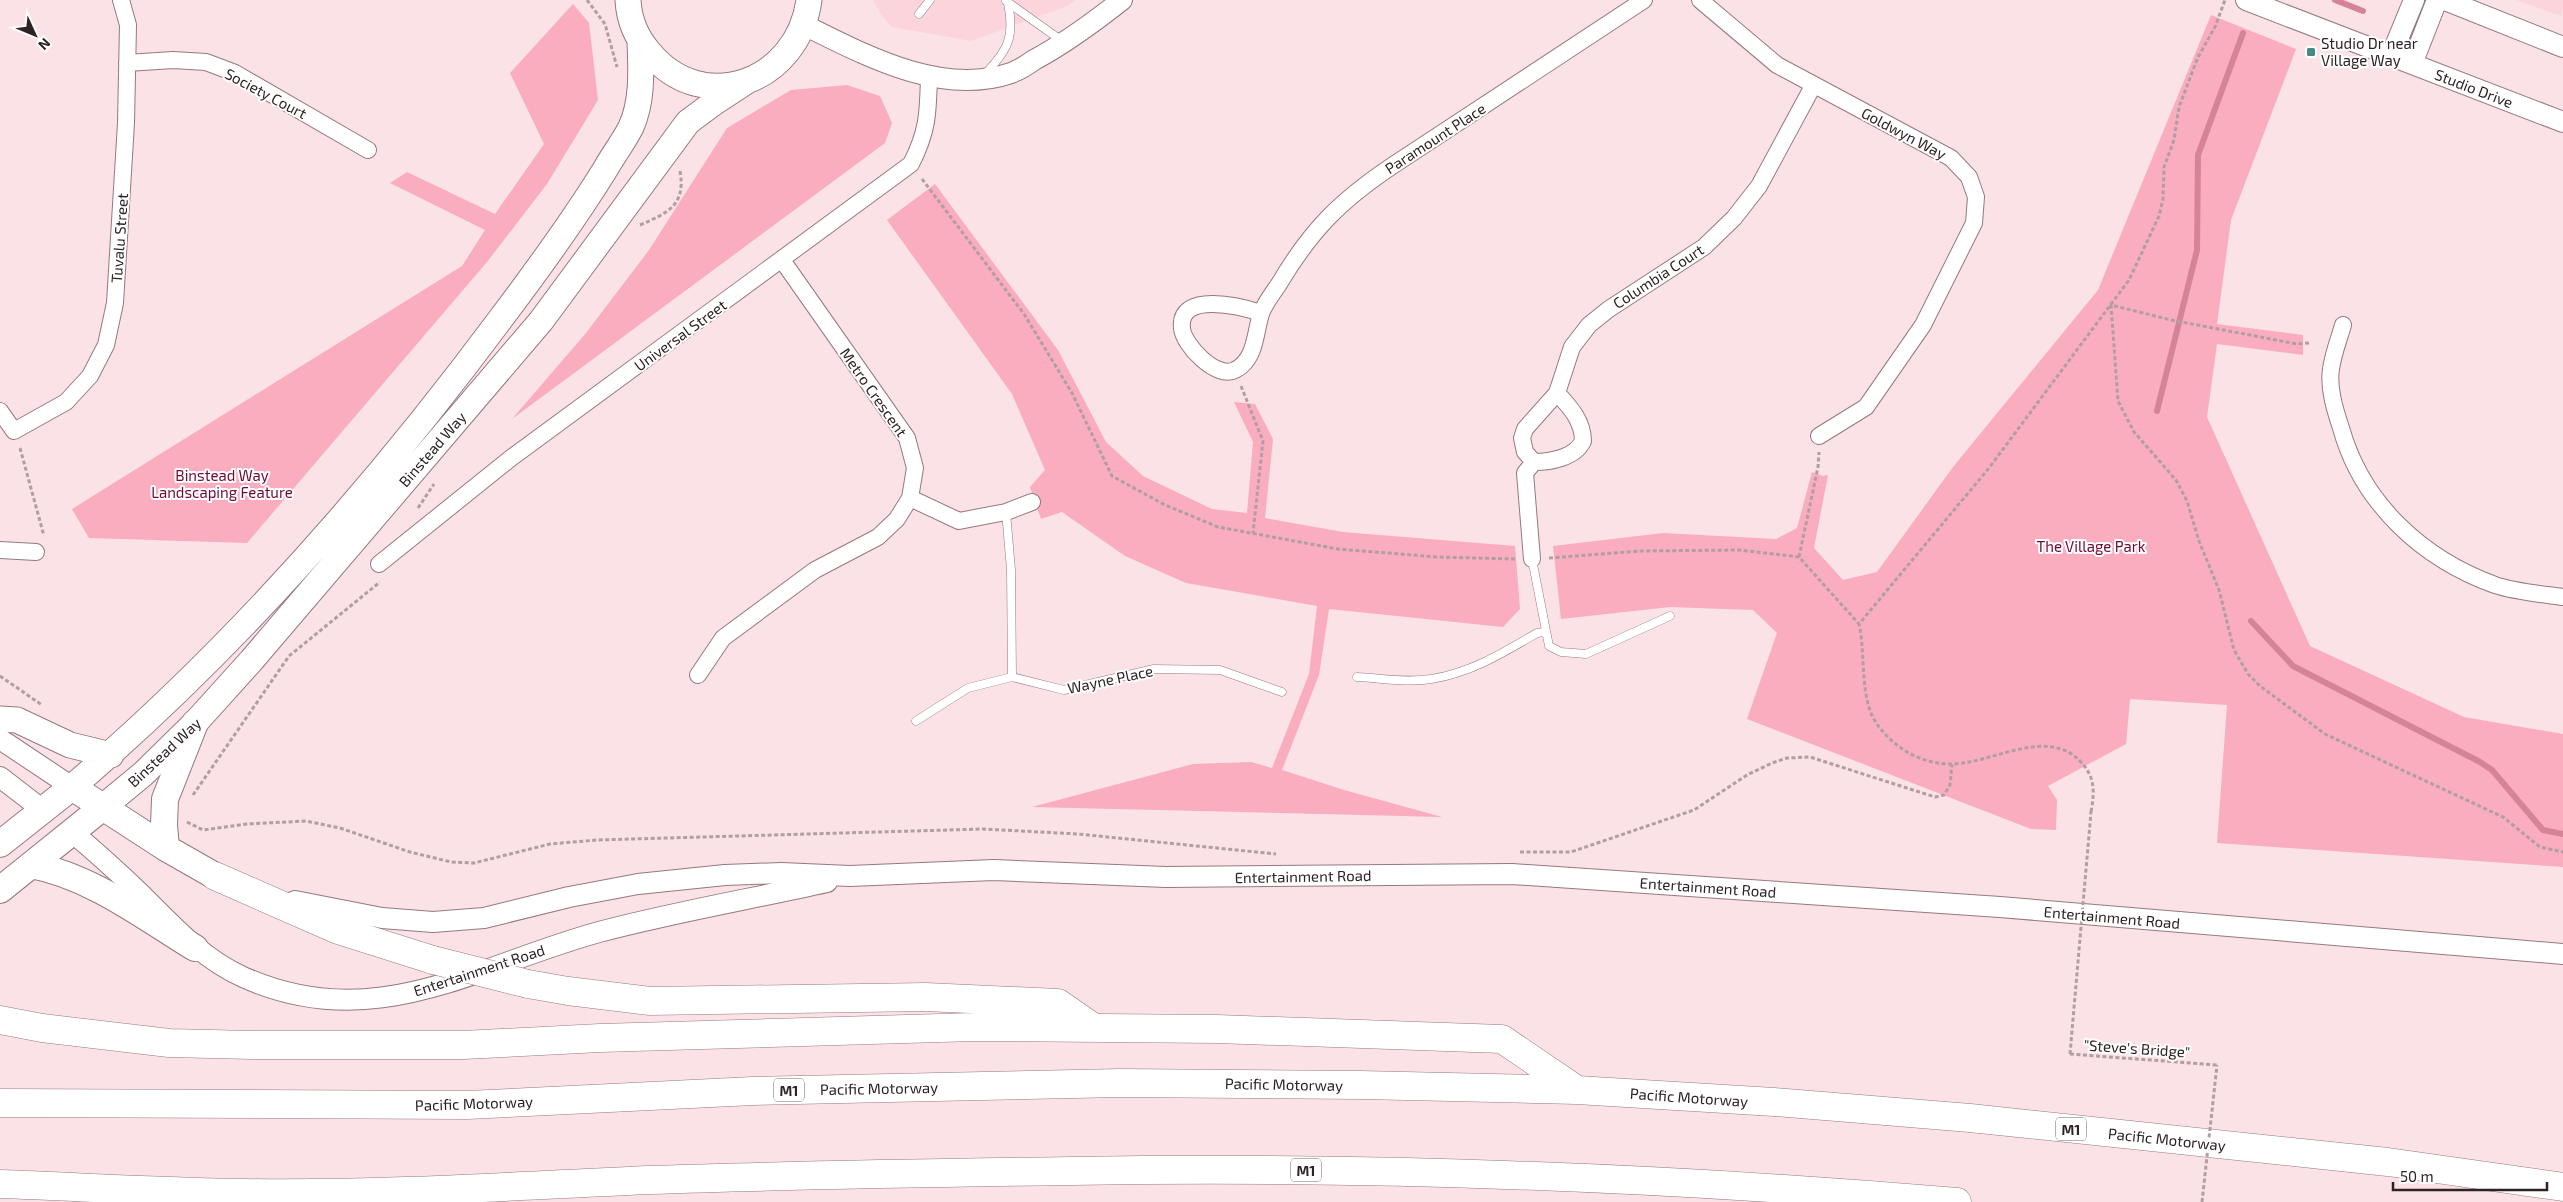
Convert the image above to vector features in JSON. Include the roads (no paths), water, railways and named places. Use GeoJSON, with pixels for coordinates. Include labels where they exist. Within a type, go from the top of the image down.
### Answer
{"type":"FeatureCollection","features":[{"type":"Feature","properties":{"kind":"highway"},"geometry":{"type":"LineString","coordinates":[[166,848],[165,799],[195,723]]}},
{"type":"Feature","properties":{"kind":"highway"},"geometry":{"type":"LineString","coordinates":[[0,844],[72,788]]}},
{"type":"Feature","properties":{"kind":"highway","name":"Entertainment Road"},"geometry":{"type":"LineString","coordinates":[[72,788],[166,848],[215,876]]}},
{"type":"Feature","properties":{"kind":"highway"},"geometry":{"type":"LineString","coordinates":[[0,890],[103,807]]}},
{"type":"Feature","properties":{"kind":"highway","name":"Entertainment Road"},"geometry":{"type":"LineString","coordinates":[[44,811],[72,832]]}},
{"type":"Feature","properties":{"kind":"highway"},"geometry":{"type":"LineString","coordinates":[[31,865],[48,868],[86,884],[195,948]]}},
{"type":"Feature","properties":{"kind":"highway"},"geometry":{"type":"LineString","coordinates":[[215,876],[338,930],[433,960],[568,992],[650,1001],[926,997],[1058,1003],[1094,1028]]}},
{"type":"Feature","properties":{"kind":"highway"},"geometry":{"type":"LineString","coordinates":[[0,1020],[42,1028],[169,1043],[252,1045],[464,1045],[600,1038],[964,1028],[1217,1029],[1502,1038],[1577,1090]]}},
{"type":"Feature","properties":{"kind":"highway","name":"Pacific Motorway"},"geometry":{"type":"LineString","coordinates":[[0,1103],[467,1105],[753,1091],[1120,1083],[1361,1085],[1577,1090],[1970,1118],[2388,1162],[2563,1186]]}},
{"type":"Feature","properties":{"kind":"highway","name":"M1"},"geometry":{"type":"LineString","coordinates":[[0,1184],[247,1193],[440,1190],[655,1180],[1075,1171],[1291,1169],[1520,1175],[1741,1186],[1957,1202]]}},
{"type":"Feature","properties":{"kind":"highway"},"geometry":{"type":"LineString","coordinates":[[611,1202],[655,1180]]}},
{"type":"Feature","properties":{"kind":"main road"},"geometry":{"type":"LineString","coordinates":[[625,3],[632,26],[640,42],[660,65],[686,81],[716,86],[747,81],[766,73],[782,60],[795,44],[804,25],[809,0]]}},
{"type":"Feature","properties":{"kind":"main road","name":"Binstead Way"},"geometry":{"type":"LineString","coordinates":[[72,788],[158,713],[240,630],[287,579],[446,391],[573,222],[632,125],[641,84],[640,42]]}},
{"type":"Feature","properties":{"kind":"main road","name":"Binstead Way"},"geometry":{"type":"LineString","coordinates":[[103,807],[142,774],[195,723],[252,661],[541,321],[688,122],[714,102],[747,81]]}},
{"type":"Feature","properties":{"kind":"main road"},"geometry":{"type":"LineString","coordinates":[[0,719],[17,720],[75,747],[111,755]]}},
{"type":"Feature","properties":{"kind":"street","name":"Tuvalu Street"},"geometry":{"type":"LineString","coordinates":[[0,411],[14,431],[66,402],[90,376],[106,345],[115,303],[126,122],[128,25],[120,0]]}},
{"type":"Feature","properties":{"kind":"street"},"geometry":{"type":"LineString","coordinates":[[804,25],[861,53],[929,76],[980,80],[1011,73],[1066,43],[1122,0]]}},
{"type":"Feature","properties":{"kind":"street","name":"Paramount Place"},"geometry":{"type":"LineString","coordinates":[[1261,313],[1215,304],[1200,304],[1188,311],[1182,320],[1182,329],[1185,338],[1209,365],[1225,373],[1235,370],[1245,362],[1253,348],[1259,331],[1261,313],[1304,244],[1332,212],[1358,189],[1644,0]]}},
{"type":"Feature","properties":{"kind":"street","name":"Goldwyn Way"},"geometry":{"type":"LineString","coordinates":[[1700,0],[1777,65],[1813,86],[1951,158],[1969,177],[1976,197],[1974,223],[1923,325],[1866,406],[1820,436]]}},
{"type":"Feature","properties":{"kind":"street","name":"Studio Drive"},"geometry":{"type":"LineString","coordinates":[[2246,0],[2563,122]]}},
{"type":"Feature","properties":{"kind":"street"},"geometry":{"type":"LineString","coordinates":[[2391,56],[2414,0]]}},
{"type":"Feature","properties":{"kind":"street"},"geometry":{"type":"LineString","coordinates":[[2412,64],[2437,0]]}},
{"type":"Feature","properties":{"kind":"street"},"geometry":{"type":"LineString","coordinates":[[2444,0],[2563,46]]}},
{"type":"Feature","properties":{"kind":"street","name":"Society Court"},"geometry":{"type":"LineString","coordinates":[[128,63],[173,60],[206,62],[235,73],[368,150]]}},
{"type":"Feature","properties":{"kind":"street","name":"Universal Street"},"geometry":{"type":"LineString","coordinates":[[381,571],[511,458],[911,164],[923,142],[928,118],[929,76]]}},
{"type":"Feature","properties":{"kind":"street","name":"Columbia Court"},"geometry":{"type":"LineString","coordinates":[[1534,462],[1525,452],[1522,438],[1525,429],[1557,393],[1572,347],[1589,325],[1608,309],[1704,247],[1734,218],[1759,186],[1813,86]]}},
{"type":"Feature","properties":{"kind":"street","name":"Metro Crescent"},"geometry":{"type":"LineString","coordinates":[[698,675],[722,638],[815,570],[878,537],[897,519],[910,498],[915,468],[907,438],[782,260]]}},
{"type":"Feature","properties":{"kind":"street"},"geometry":{"type":"LineString","coordinates":[[2343,325],[2330,370],[2332,398],[2346,446],[2360,474],[2396,524],[2438,558],[2458,570],[2497,585],[2563,597]]}},
{"type":"Feature","properties":{"kind":"street"},"geometry":{"type":"LineString","coordinates":[[1532,559],[1525,473],[1534,462],[1546,462],[1575,452],[1583,441],[1577,418],[1570,406],[1557,393]]}},
{"type":"Feature","properties":{"kind":"street"},"geometry":{"type":"LineString","coordinates":[[910,498],[960,521],[1006,512],[1032,502]]}},
{"type":"Feature","properties":{"kind":"street"},"geometry":{"type":"LineString","coordinates":[[0,550],[36,552]]}},
{"type":"Feature","properties":{"kind":"street"},"geometry":{"type":"LineString","coordinates":[[0,739],[72,788]]}},
{"type":"Feature","properties":{"kind":"street"},"geometry":{"type":"LineString","coordinates":[[0,777],[44,811]]}},
{"type":"Feature","properties":{"kind":"street","name":"Entertainment Road"},"geometry":{"type":"LineString","coordinates":[[72,832],[113,867],[195,948],[226,968],[262,985],[308,997],[367,1001],[435,988],[598,932],[850,876]]}},
{"type":"Feature","properties":{"kind":"street","name":"Entertainment Road"},"geometry":{"type":"LineString","coordinates":[[215,876],[256,890],[322,908],[401,920],[432,922],[484,918],[569,897],[684,879],[780,873],[850,876],[994,870],[1166,877],[1512,874],[2010,908],[2563,954]]}},
{"type":"Feature","properties":{"kind":"lane"},"geometry":{"type":"LineString","coordinates":[[919,14],[930,0]]}},
{"type":"Feature","properties":{"kind":"lane"},"geometry":{"type":"LineString","coordinates":[[1006,1],[1066,43]]}},
{"type":"Feature","properties":{"kind":"lane"},"geometry":{"type":"LineString","coordinates":[[980,80],[995,63],[1011,35],[1012,21],[1006,1]]}},
{"type":"Feature","properties":{"kind":"lane"},"geometry":{"type":"LineString","coordinates":[[916,721],[968,688],[1012,677],[1011,570],[1006,512]]}},
{"type":"Feature","properties":{"kind":"lane"},"geometry":{"type":"LineString","coordinates":[[1532,559],[1549,646],[1561,652],[1586,654],[1670,616]]}},
{"type":"Feature","properties":{"kind":"lane"},"geometry":{"type":"LineString","coordinates":[[1358,677],[1430,680],[1452,675],[1470,670],[1537,634],[1545,632]]}},
{"type":"Feature","properties":{"kind":"lane","name":"Wayne Place"},"geometry":{"type":"LineString","coordinates":[[1012,677],[1064,690],[1154,669],[1220,670],[1282,692]]}},
{"type":"Feature","properties":{"kind":"waterway"},"geometry":{"type":"LineString","coordinates":[[2335,0],[2363,11]]}},
{"type":"Feature","properties":{"kind":"waterway"},"geometry":{"type":"LineString","coordinates":[[2157,411],[2197,250],[2198,155],[2243,33]]}},
{"type":"Feature","properties":{"kind":"waterway"},"geometry":{"type":"LineString","coordinates":[[2251,621],[2293,666],[2480,762],[2492,770],[2543,830],[2563,834]]}},
{"type":"Feature","properties":{"kind":"place","name":"Studio Dr near Village Way"},"geometry":{"type":"Point","coordinates":[2311,52]}},
{"type":"Feature","properties":{"kind":"park label","name":"Binstead Way Landscaping Feature"},"geometry":{"type":"Point","coordinates":[222,484]}},
{"type":"Feature","properties":{"kind":"park label","name":"The Village Park"},"geometry":{"type":"Point","coordinates":[2091,546]}}]}
